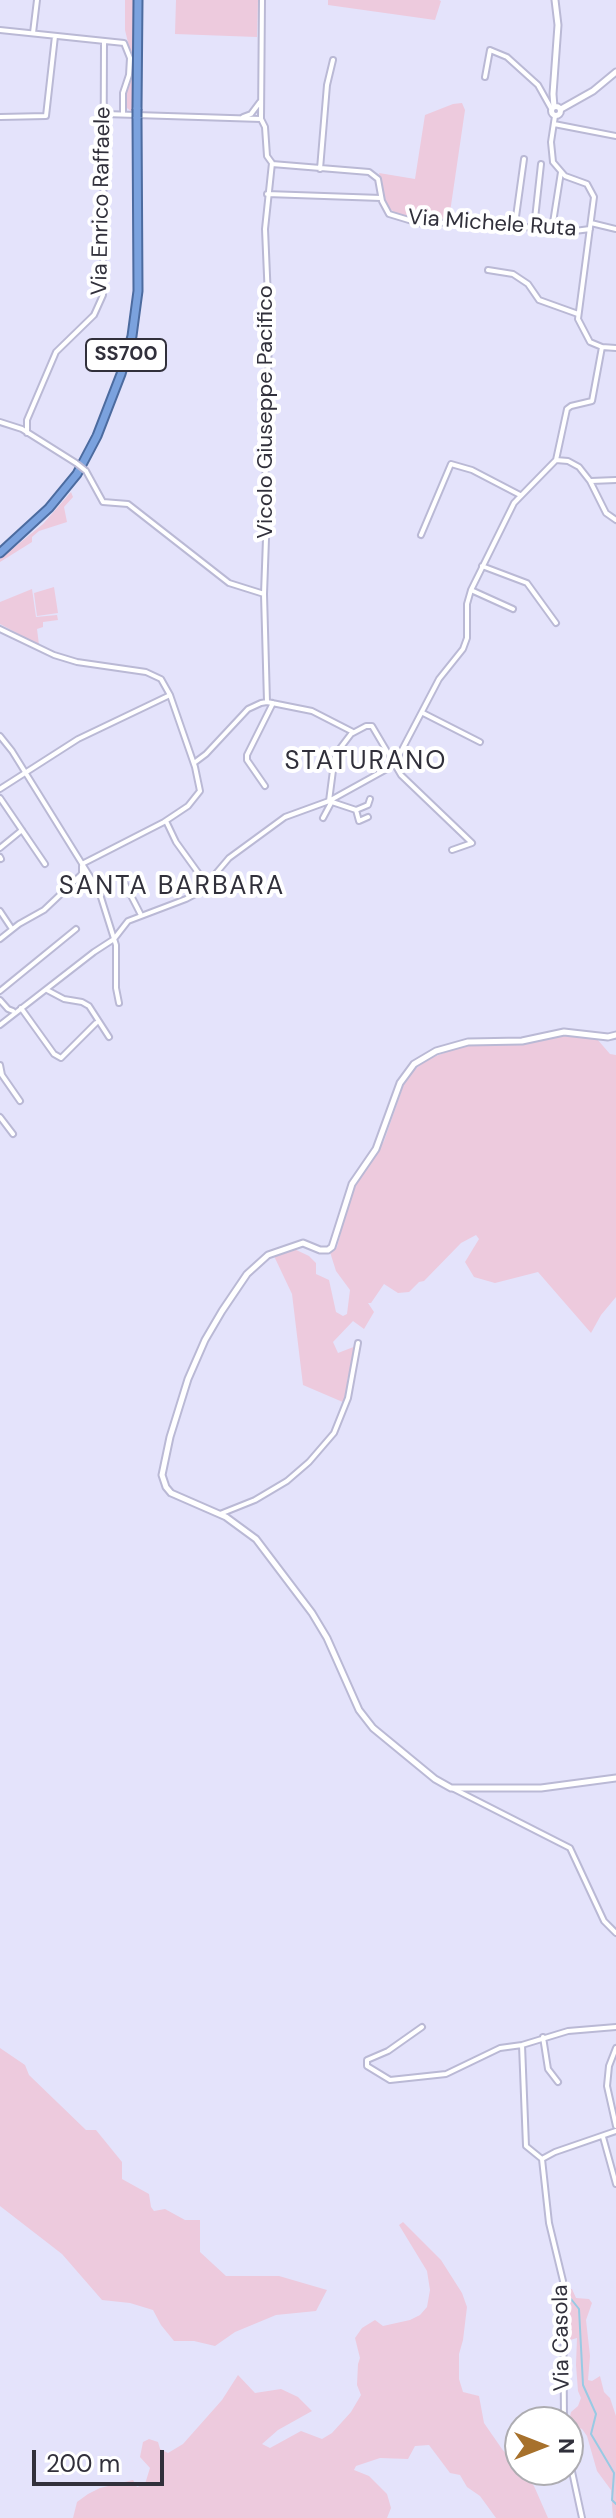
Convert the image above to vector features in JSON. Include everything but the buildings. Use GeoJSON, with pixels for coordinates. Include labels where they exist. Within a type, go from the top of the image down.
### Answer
{"type":"FeatureCollection","features":[{"type":"Feature","properties":{"kind":"highway","name":"SS700"},"geometry":{"type":"LineString","coordinates":[[0,553],[49,508],[77,474],[97,436],[132,336],[137,301],[138,0]]}},
{"type":"Feature","properties":{"kind":"street"},"geometry":{"type":"LineString","coordinates":[[33,33],[37,0]]}},
{"type":"Feature","properties":{"kind":"street"},"geometry":{"type":"LineString","coordinates":[[262,0],[261,119],[265,127],[267,156],[272,163]]}},
{"type":"Feature","properties":{"kind":"street"},"geometry":{"type":"LineString","coordinates":[[555,0],[558,25],[551,156],[561,172],[591,188],[594,197],[578,314],[588,339],[602,347],[616,348]]}},
{"type":"Feature","properties":{"kind":"street"},"geometry":{"type":"LineString","coordinates":[[0,30],[124,43],[129,66],[123,93],[123,113]]}},
{"type":"Feature","properties":{"kind":"street"},"geometry":{"type":"LineString","coordinates":[[0,117],[46,116],[55,36]]}},
{"type":"Feature","properties":{"kind":"street","name":"Via Enrico Raffaele"},"geometry":{"type":"LineString","coordinates":[[27,433],[27,420],[56,352],[94,315],[103,295],[104,41]]}},
{"type":"Feature","properties":{"kind":"street"},"geometry":{"type":"LineString","coordinates":[[485,77],[490,50],[507,57],[538,85],[555,111]]}},
{"type":"Feature","properties":{"kind":"street"},"geometry":{"type":"LineString","coordinates":[[320,169],[327,85],[333,60]]}},
{"type":"Feature","properties":{"kind":"street"},"geometry":{"type":"LineString","coordinates":[[555,111],[593,91],[616,72]]}},
{"type":"Feature","properties":{"kind":"street"},"geometry":{"type":"LineString","coordinates":[[240,117],[251,114],[261,100]]}},
{"type":"Feature","properties":{"kind":"street"},"geometry":{"type":"LineString","coordinates":[[104,124],[116,113]]}},
{"type":"Feature","properties":{"kind":"street"},"geometry":{"type":"LineString","coordinates":[[105,114],[261,119]]}},
{"type":"Feature","properties":{"kind":"street"},"geometry":{"type":"LineString","coordinates":[[554,124],[616,136]]}},
{"type":"Feature","properties":{"kind":"street"},"geometry":{"type":"LineString","coordinates":[[515,225],[524,159]]}},
{"type":"Feature","properties":{"kind":"street","name":"Via Michele Ruta"},"geometry":{"type":"LineString","coordinates":[[272,163],[369,172],[378,179],[389,214],[422,224],[475,221],[567,232],[591,226],[616,229]]}},
{"type":"Feature","properties":{"kind":"street","name":"Vicolo Giuseppe Pacifico"},"geometry":{"type":"LineString","coordinates":[[270,702],[264,594],[267,511],[264,436],[269,322],[265,229],[272,163]]}},
{"type":"Feature","properties":{"kind":"street"},"geometry":{"type":"LineString","coordinates":[[534,228],[541,164]]}},
{"type":"Feature","properties":{"kind":"street"},"geometry":{"type":"LineString","coordinates":[[552,230],[561,172]]}},
{"type":"Feature","properties":{"kind":"street"},"geometry":{"type":"LineString","coordinates":[[267,194],[382,198]]}},
{"type":"Feature","properties":{"kind":"street"},"geometry":{"type":"LineString","coordinates":[[488,270],[513,274],[528,284],[539,300],[578,314]]}},
{"type":"Feature","properties":{"kind":"street"},"geometry":{"type":"LineString","coordinates":[[0,1025],[114,939],[124,924],[186,899],[207,885],[229,858],[285,817],[330,802],[394,765],[447,667],[461,655],[466,643],[467,604],[471,590],[520,495],[556,460],[567,409],[592,401],[602,347]]}},
{"type":"Feature","properties":{"kind":"street"},"geometry":{"type":"LineString","coordinates":[[0,422],[27,433],[76,463],[86,471],[103,502],[128,504],[229,583],[264,594]]}},
{"type":"Feature","properties":{"kind":"street"},"geometry":{"type":"LineString","coordinates":[[556,460],[575,464],[590,481],[606,513],[616,520]]}},
{"type":"Feature","properties":{"kind":"street"},"geometry":{"type":"LineString","coordinates":[[421,535],[451,464],[472,470],[520,495]]}},
{"type":"Feature","properties":{"kind":"street"},"geometry":{"type":"LineString","coordinates":[[590,481],[616,480]]}},
{"type":"Feature","properties":{"kind":"street"},"geometry":{"type":"LineString","coordinates":[[482,566],[527,583],[556,623]]}},
{"type":"Feature","properties":{"kind":"street"},"geometry":{"type":"LineString","coordinates":[[471,590],[513,609]]}},
{"type":"Feature","properties":{"kind":"street"},"geometry":{"type":"LineString","coordinates":[[0,629],[54,655],[77,662],[146,672],[164,682],[194,763],[200,791],[188,806],[166,821],[82,864]]}},
{"type":"Feature","properties":{"kind":"street"},"geometry":{"type":"LineString","coordinates":[[0,789],[78,739],[170,695]]}},
{"type":"Feature","properties":{"kind":"street"},"geometry":{"type":"LineString","coordinates":[[194,763],[248,709],[270,702],[312,711],[353,732]]}},
{"type":"Feature","properties":{"kind":"street"},"geometry":{"type":"LineString","coordinates":[[265,786],[247,760],[247,755],[270,702]]}},
{"type":"Feature","properties":{"kind":"street"},"geometry":{"type":"LineString","coordinates":[[423,713],[480,742]]}},
{"type":"Feature","properties":{"kind":"street"},"geometry":{"type":"LineString","coordinates":[[323,818],[330,802],[335,755],[353,732],[372,726],[407,782],[472,843],[452,850]]}},
{"type":"Feature","properties":{"kind":"street"},"geometry":{"type":"LineString","coordinates":[[0,736],[79,855],[99,891],[114,939],[119,1003]]}},
{"type":"Feature","properties":{"kind":"street"},"geometry":{"type":"LineString","coordinates":[[0,798],[45,864]]}},
{"type":"Feature","properties":{"kind":"street"},"geometry":{"type":"LineString","coordinates":[[330,802],[356,810],[368,805],[370,799]]}},
{"type":"Feature","properties":{"kind":"street"},"geometry":{"type":"LineString","coordinates":[[356,810],[359,821],[368,817]]}},
{"type":"Feature","properties":{"kind":"street"},"geometry":{"type":"LineString","coordinates":[[166,821],[176,842],[207,885]]}},
{"type":"Feature","properties":{"kind":"street"},"geometry":{"type":"LineString","coordinates":[[0,848],[22,830]]}},
{"type":"Feature","properties":{"kind":"street"},"geometry":{"type":"LineString","coordinates":[[0,939],[44,910],[82,874],[82,864]]}},
{"type":"Feature","properties":{"kind":"street"},"geometry":{"type":"LineString","coordinates":[[118,876],[141,915]]}},
{"type":"Feature","properties":{"kind":"street"},"geometry":{"type":"LineString","coordinates":[[0,911],[12,929]]}},
{"type":"Feature","properties":{"kind":"street"},"geometry":{"type":"LineString","coordinates":[[0,991],[76,929]]}},
{"type":"Feature","properties":{"kind":"street"},"geometry":{"type":"LineString","coordinates":[[47,990],[89,1006],[109,1037]]}},
{"type":"Feature","properties":{"kind":"street"},"geometry":{"type":"LineString","coordinates":[[0,1000],[8,1009],[15,1011]]}},
{"type":"Feature","properties":{"kind":"street"},"geometry":{"type":"LineString","coordinates":[[21,1008],[54,1054],[61,1058],[96,1023]]}},
{"type":"Feature","properties":{"kind":"street"},"geometry":{"type":"LineString","coordinates":[[615,1934],[604,1921],[570,1848],[451,1788],[415,1764],[373,1728],[359,1710],[327,1638],[295,1588],[256,1539],[234,1522],[171,1493],[162,1480],[170,1437],[188,1379],[205,1340],[247,1274],[268,1255],[303,1243],[320,1250],[332,1247],[352,1184],[383,1134],[406,1073],[423,1058],[468,1042],[522,1041],[564,1032],[608,1037],[616,1035]]}},
{"type":"Feature","properties":{"kind":"street"},"geometry":{"type":"LineString","coordinates":[[0,1065],[2,1075],[20,1101]]}},
{"type":"Feature","properties":{"kind":"street"},"geometry":{"type":"LineString","coordinates":[[0,1117],[13,1134]]}},
{"type":"Feature","properties":{"kind":"street"},"geometry":{"type":"LineString","coordinates":[[217,1514],[255,1500],[287,1481],[309,1462],[334,1433],[348,1398],[358,1343]]}},
{"type":"Feature","properties":{"kind":"street"},"geometry":{"type":"LineString","coordinates":[[451,1788],[557,1787],[616,1778]]}},
{"type":"Feature","properties":{"kind":"street"},"geometry":{"type":"LineString","coordinates":[[422,2027],[402,2043],[367,2060],[367,2066],[390,2080],[431,2076],[457,2071],[500,2048],[522,2045],[568,2031],[616,2027]]}},
{"type":"Feature","properties":{"kind":"street"},"geometry":{"type":"LineString","coordinates":[[543,2037],[548,2069],[558,2082]]}},
{"type":"Feature","properties":{"kind":"street"},"geometry":{"type":"LineString","coordinates":[[522,2045],[526,2146],[542,2159],[603,2137],[616,2129],[613,2102],[607,2086],[609,2066],[616,2048]]}},
{"type":"Feature","properties":{"kind":"street"},"geometry":{"type":"LineString","coordinates":[[603,2137],[616,2184]]}},
{"type":"Feature","properties":{"kind":"street","name":"Via Casola"},"geometry":{"type":"LineString","coordinates":[[542,2159],[549,2223],[563,2281],[564,2406]]}},
{"type":"Feature","properties":{"kind":"street"},"geometry":{"type":"LineString","coordinates":[[575,2486],[582,2518]]}},
{"type":"Feature","properties":{"kind":"shaded area"},"geometry":{"type":"Polygon","coordinates":[[[125,0],[135,0],[134,109],[131,111],[123,105],[131,55],[125,30],[125,0]]]}},
{"type":"Feature","properties":{"kind":"shaded area"},"geometry":{"type":"Polygon","coordinates":[[[176,0],[258,0],[257,37],[175,34],[176,0]]]}},
{"type":"Feature","properties":{"kind":"shaded area"},"geometry":{"type":"Polygon","coordinates":[[[328,0],[441,1],[435,20],[328,5],[328,0]]]}},
{"type":"Feature","properties":{"kind":"shaded area"},"geometry":{"type":"Polygon","coordinates":[[[462,103],[465,110],[449,219],[424,221],[396,214],[386,205],[379,173],[415,179],[425,115],[462,103]]]}},
{"type":"Feature","properties":{"kind":"shaded area"},"geometry":{"type":"Polygon","coordinates":[[[71,492],[73,497],[64,507],[67,522],[39,531],[32,537],[32,542],[0,562],[43,524],[71,492]]]}},
{"type":"Feature","properties":{"kind":"shaded area"},"geometry":{"type":"Polygon","coordinates":[[[54,587],[58,613],[37,616],[34,593],[54,587]]]}},
{"type":"Feature","properties":{"kind":"shaded area"},"geometry":{"type":"Polygon","coordinates":[[[32,589],[36,617],[57,615],[58,620],[43,622],[43,627],[37,629],[39,645],[0,624],[0,602],[32,589]]]}},
{"type":"Feature","properties":{"kind":"shaded area"},"geometry":{"type":"Polygon","coordinates":[[[567,1035],[597,1039],[610,1054],[616,1055],[616,1297],[591,1333],[538,1272],[495,1283],[474,1277],[465,1262],[479,1239],[476,1235],[461,1243],[409,1292],[398,1293],[384,1284],[368,1303],[374,1312],[364,1329],[353,1321],[333,1342],[338,1353],[356,1346],[345,1403],[303,1385],[292,1294],[274,1256],[292,1248],[309,1256],[316,1263],[316,1274],[329,1280],[336,1312],[343,1316],[347,1314],[350,1290],[336,1271],[330,1252],[337,1247],[350,1198],[359,1178],[384,1141],[406,1078],[425,1060],[463,1046],[528,1043],[567,1035]]]}},
{"type":"Feature","properties":{"kind":"shaded area"},"geometry":{"type":"Polygon","coordinates":[[[0,2048],[25,2065],[29,2075],[86,2130],[96,2130],[122,2162],[122,2179],[149,2194],[154,2211],[165,2209],[185,2220],[200,2220],[200,2252],[226,2276],[279,2276],[327,2290],[316,2311],[276,2315],[235,2332],[215,2346],[194,2341],[174,2341],[153,2310],[130,2303],[102,2300],[62,2254],[0,2206],[0,2048]]]}},
{"type":"Feature","properties":{"kind":"shaded area"},"geometry":{"type":"Polygon","coordinates":[[[403,2222],[441,2260],[462,2293],[467,2307],[459,2354],[459,2379],[463,2392],[479,2396],[484,2423],[504,2451],[504,2486],[534,2486],[548,2518],[496,2518],[460,2475],[450,2473],[429,2445],[415,2446],[408,2459],[380,2458],[356,2466],[354,2470],[369,2476],[387,2494],[391,2508],[387,2518],[73,2518],[77,2502],[100,2488],[133,2480],[137,2487],[145,2484],[150,2468],[140,2457],[143,2442],[149,2439],[158,2442],[160,2449],[168,2453],[183,2444],[222,2400],[238,2375],[255,2393],[281,2389],[298,2397],[312,2411],[278,2430],[262,2444],[270,2448],[301,2431],[322,2439],[332,2433],[361,2395],[357,2385],[360,2358],[355,2338],[362,2328],[375,2320],[383,2326],[410,2320],[427,2307],[430,2290],[427,2271],[399,2225],[403,2222]]]}},
{"type":"Feature","properties":{"kind":"shaded area"},"geometry":{"type":"Polygon","coordinates":[[[563,2288],[572,2289],[576,2298],[589,2299],[592,2303],[586,2320],[590,2356],[588,2380],[600,2376],[616,2416],[616,2518],[613,2518],[611,2490],[597,2471],[584,2432],[584,2406],[578,2406],[581,2398],[576,2365],[577,2338],[563,2342],[559,2296],[563,2288]]]}},
{"type":"Feature","properties":{"kind":"waterway"},"geometry":{"type":"LineString","coordinates":[[571,2299],[579,2309],[583,2385],[596,2414],[591,2434],[614,2473],[612,2500],[616,2504]]}},
{"type":"Feature","properties":{"kind":"district","name":"STATURANO"},"geometry":{"type":"Point","coordinates":[366,762]}},
{"type":"Feature","properties":{"kind":"district","name":"SANTA BARBARA"},"geometry":{"type":"Point","coordinates":[172,887]}}]}
